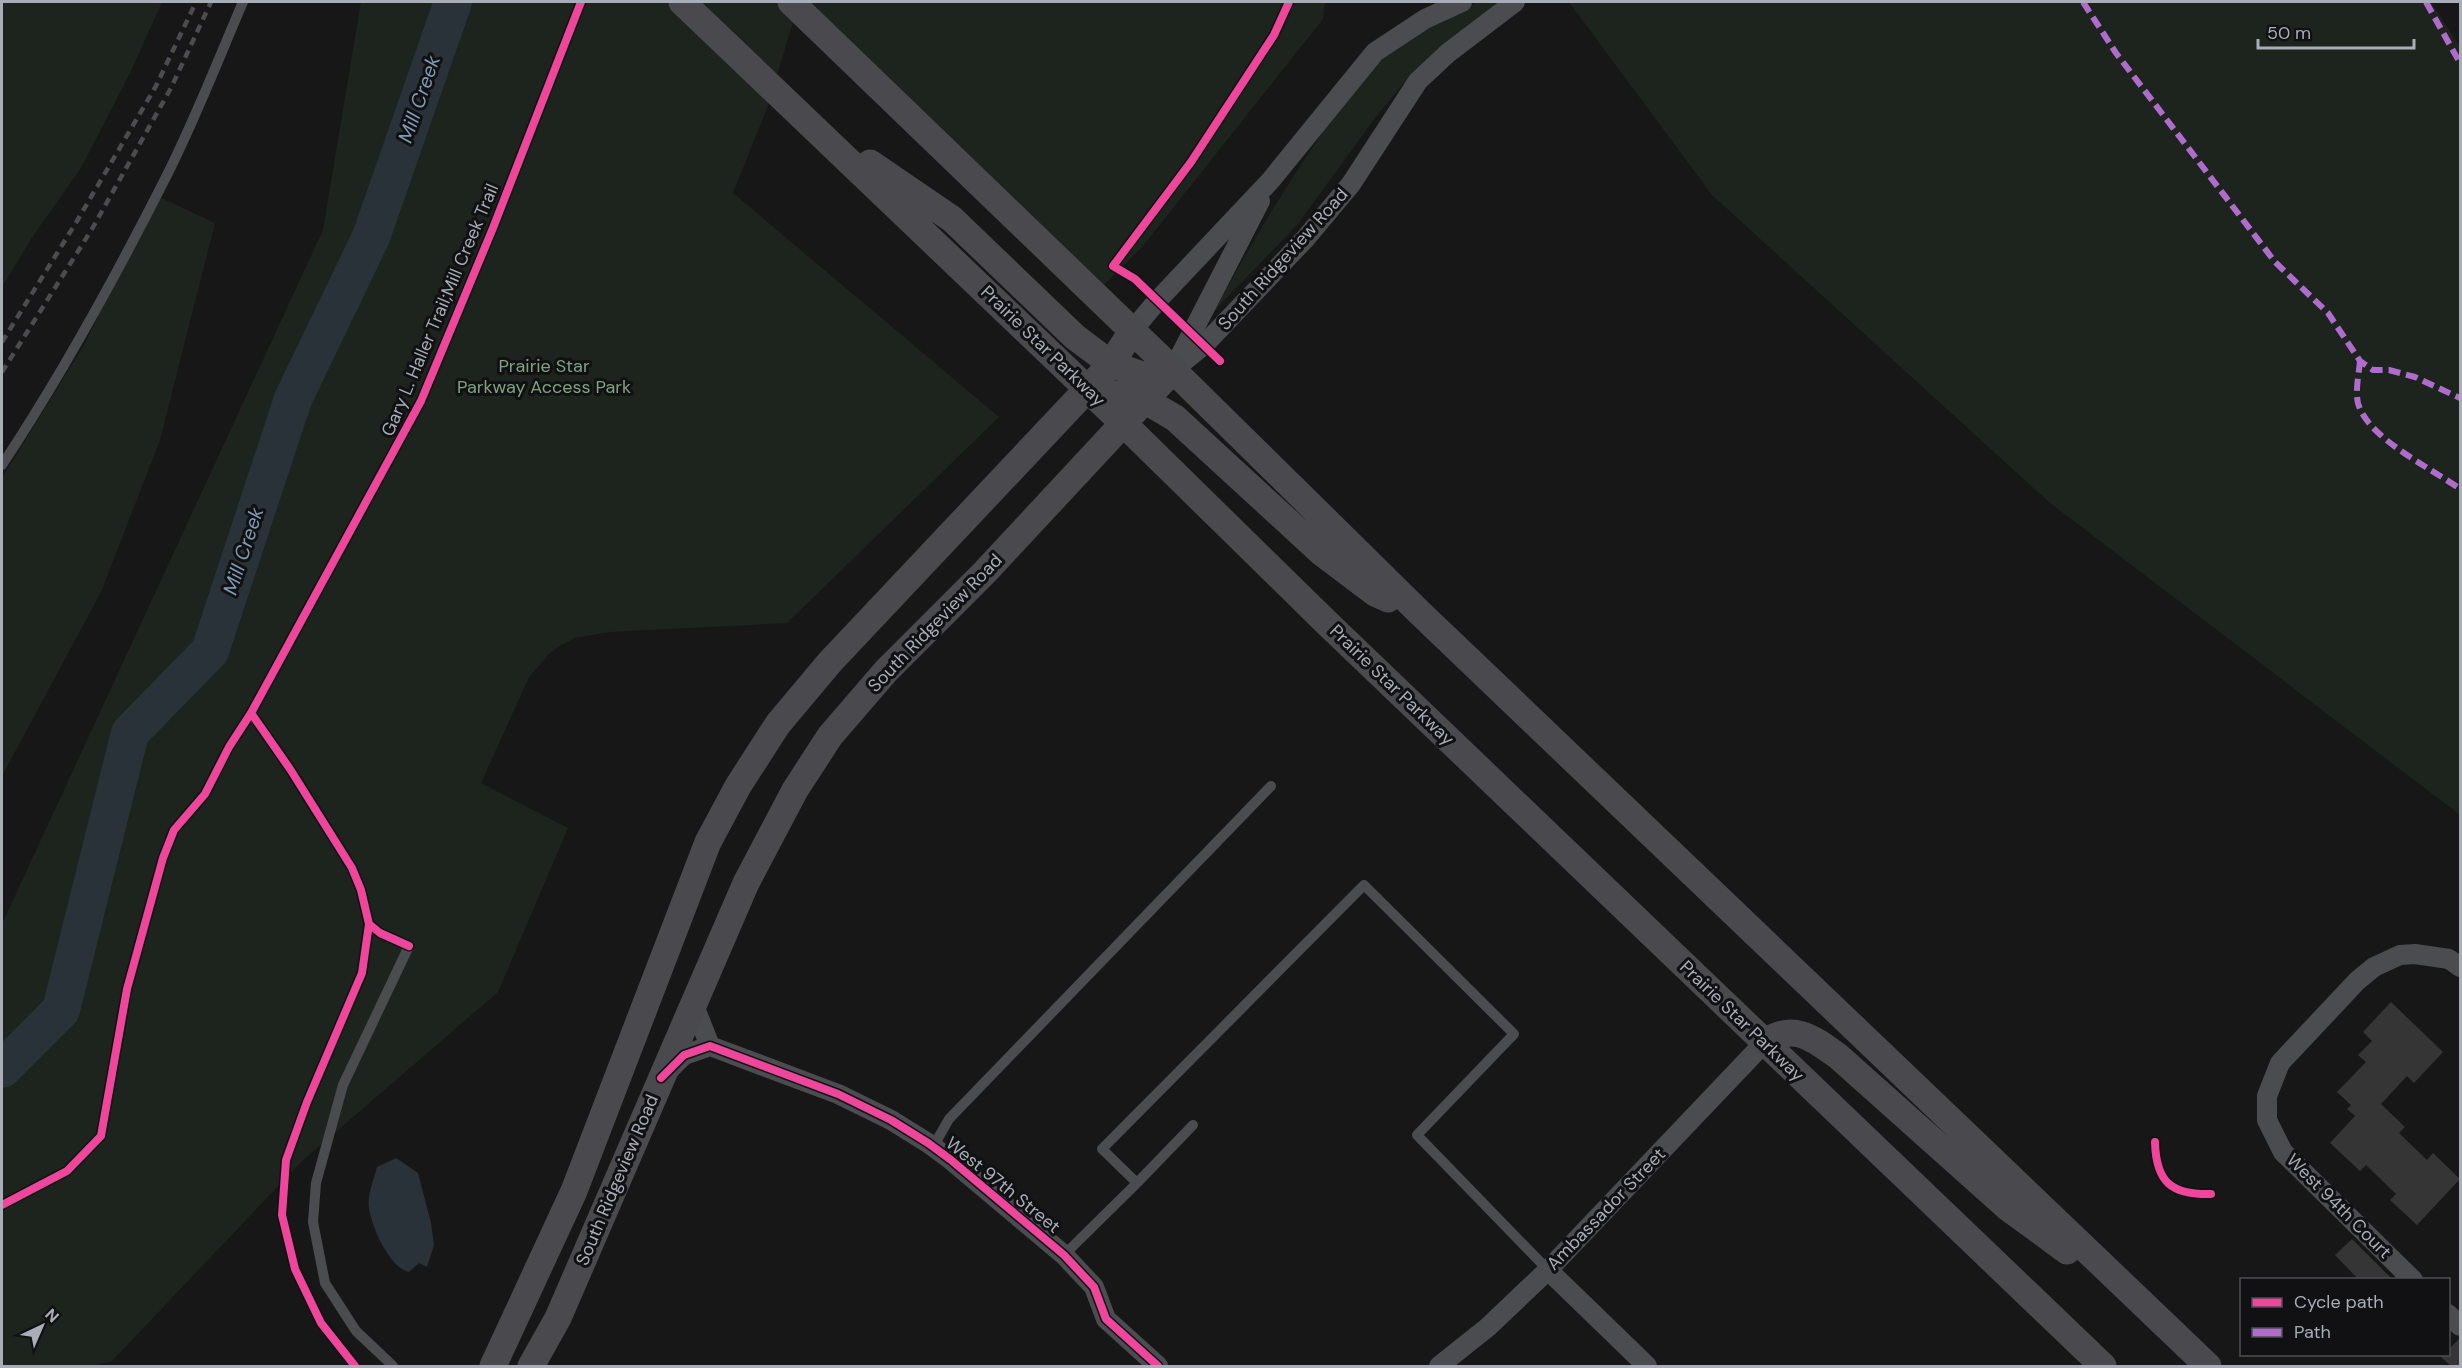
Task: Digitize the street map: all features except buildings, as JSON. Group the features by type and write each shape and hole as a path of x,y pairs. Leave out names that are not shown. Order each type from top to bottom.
{"main road":[{"name":"Prairie Star Parkway","path":"682,2 1087,388 1328,624 2103,1366"},
{"path":"795,5 1173,370 1420,613 2208,1366"},
{"path":"829,141 871,163 952,219 1075,337 1111,364 1142,375 1173,370"},
{"name":"South Ridgeview Road","path":"493,1366 573,1191 708,842 738,786 778,724 830,662 1111,364 1132,331"},
{"name":"South Ridgeview Road","path":"531,1366 558,1318 746,883 795,790 830,736 886,670 985,572 1124,424 1155,407 1173,370"},
{"path":"1087,388 1155,407 1175,418 1203,441 1322,553 1375,593 1420,613"},
{"path":"1155,407 1173,471"},
{"path":"1765,1042 1776,1034 1792,1032 1813,1039 1839,1057 2007,1208 2068,1252 2097,1260"}],"street":[{"name":"South Ridgeview Road","path":"1132,331 1157,301 1271,180 1375,52 1425,19 1462,2"},
{"name":"South Ridgeview Road","path":"1173,370 1204,345 1305,239 1351,184 1418,81 1448,53 1515,2"},
{"path":"1173,370 1271,180"},
{"name":"West 94th Court","path":"2411,1278 2283,1152 2267,1120 2267,1096 2280,1063 2357,981 2374,967 2400,955 2432,955 2449,959 2460,967"},
{"path":"661,1078 684,1055 710,1046 693,1003"},
{"name":"Ambassador Street","path":"1439,1366 1488,1327 1548,1270 1765,1042"},
{"name":"West 97th Street","path":"710,1046 838,1094 891,1120 933,1147 1064,1255 1094,1287 1106,1319 1158,1366"},
{"path":"1548,1270 1647,1366"}],"lane":[{"path":"2,465 91,320 167,175 243,2"},
{"path":"933,1147 949,1119 1271,786"},
{"path":"1137,1183 1102,1149 1364,885 1514,1034 1417,1134 1548,1270"},
{"path":"393,1366 356,1331 325,1283 313,1222 316,1183 343,1085 410,946"},
{"path":"1064,1255 1192,1125"}],"green space":[{"path":"2,2 162,2 131,71 81,168 33,236 2,287"},
{"name":"Prairie Star Parkway Access Park","path":"361,2 1325,2 1323,19 1143,246 1094,295 793,22 767,108 733,193 999,417 787,623 610,632 575,638 549,654 529,677 481,783 568,828 498,992 302,1161 112,1361 91,1366 2,1366 2,924 323,230"},
{"path":"1478,2 1502,2 1403,84 1375,118 1297,225 1214,311 1287,187 1357,84 1373,67 1397,48 1423,31"},
{"path":"1569,2 2431,2 2460,47 2460,815 2050,503 1712,195"},
{"path":"157,196 215,223 160,440 101,592 2,776 2,478 84,345"}],"shaded area":[{"path":"396,1158 418,1173 431,1223 434,1245 427,1267 419,1263 409,1272 402,1269 388,1255 378,1236 369,1208 370,1192 377,1167"}],"waterway":[{"name":"Mill Creek","path":"2,1069 61,1010 130,733 210,651 293,399 371,237 453,2"}],"railway":[{"path":"2,342 77,221 156,86 196,2"},
{"path":"2,372 92,229 171,88 211,2"}],"marked path":[{"path":"2083,2 2116,53 2275,262 2328,313 2360,361 2373,370 2389,370 2415,377 2460,398"},
{"path":"2426,2 2460,63"},
{"path":"2360,361 2357,398 2364,416 2387,440 2460,489"}],"cycle path":[{"name":"Gary L. Haller Trail;Mill Creek Trail","path":"2,1205 67,1171 101,1136 127,989 163,858 174,830 205,794 421,401 493,228 581,2"},
{"path":"1220,361 1135,279 1113,266 1191,162 1274,35 1289,2"},
{"path":"251,713 290,769 352,868 361,890 369,924 380,933 409,946"},
{"path":"355,1366 321,1323 295,1269 282,1215 286,1160 307,1102 362,973 369,924"},
{"path":"661,1078 684,1055 710,1046 838,1094 891,1120 951,1160 1064,1255 1094,1287 1106,1319 1158,1366"},
{"path":"2155,1142 2159,1168 2169,1184 2186,1192 2211,1194"}]}
